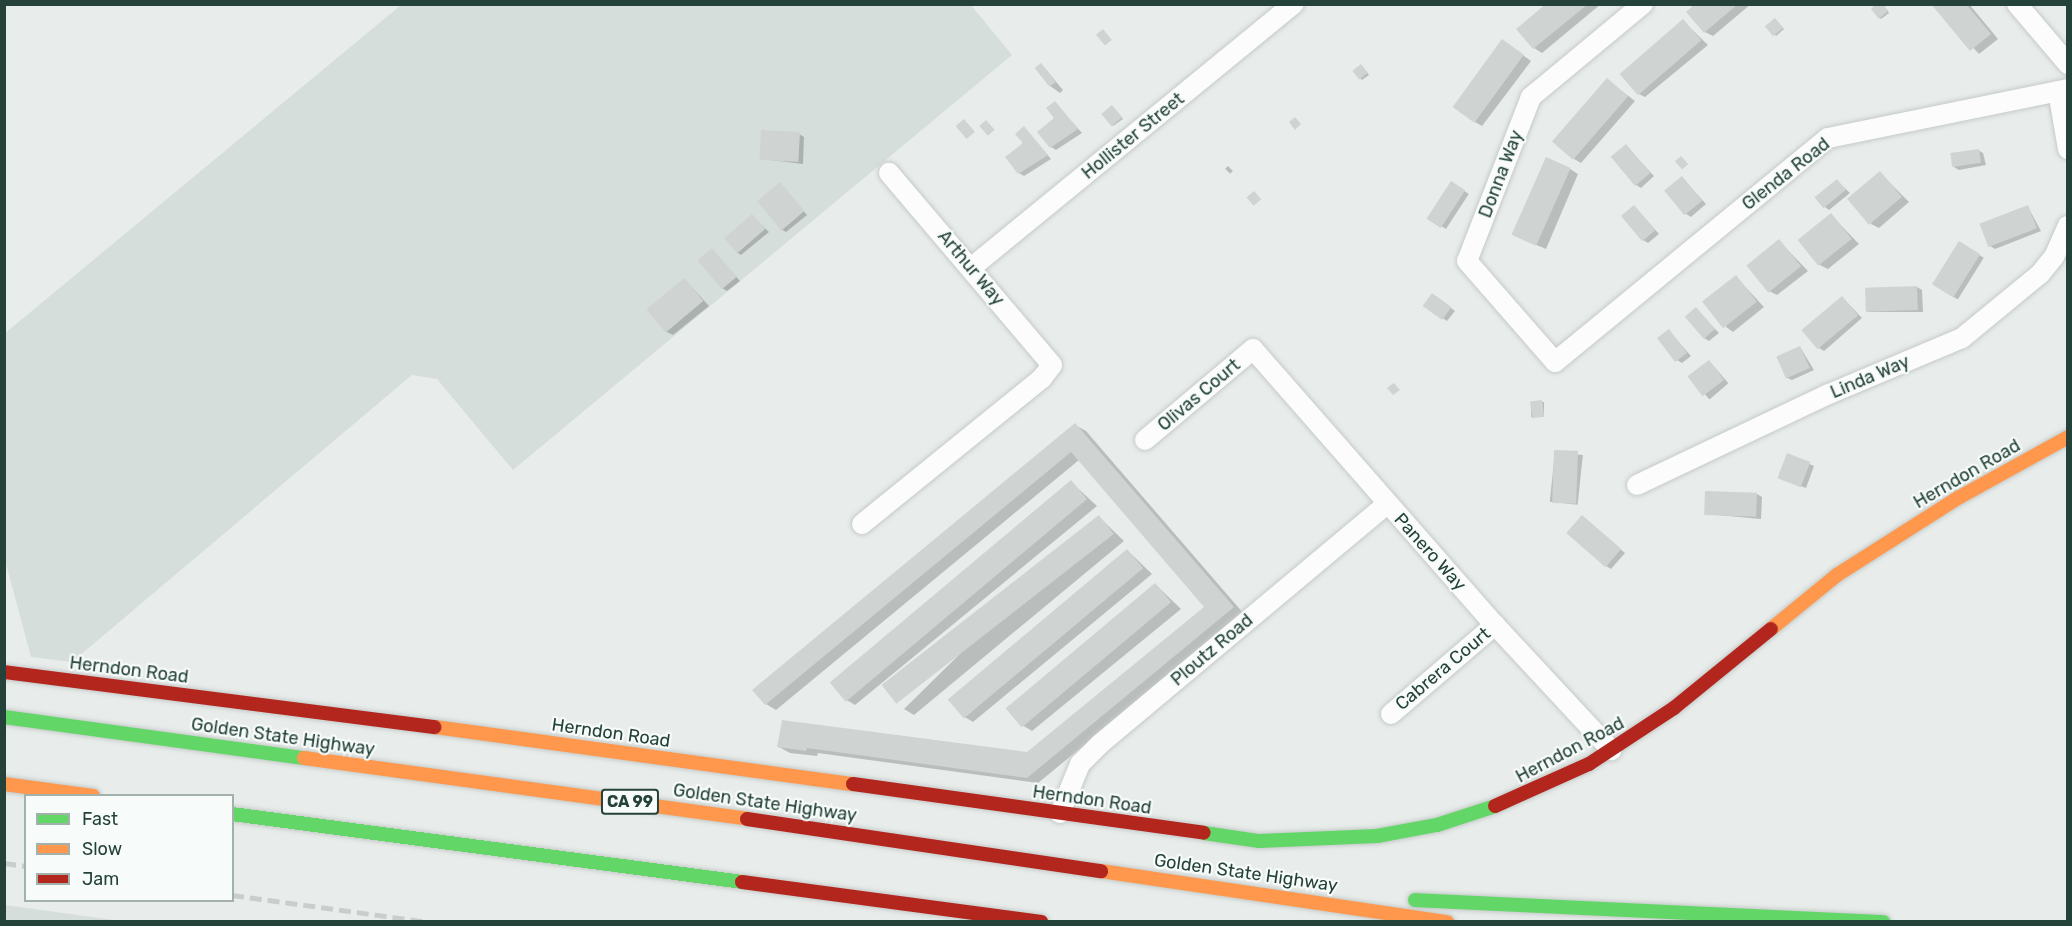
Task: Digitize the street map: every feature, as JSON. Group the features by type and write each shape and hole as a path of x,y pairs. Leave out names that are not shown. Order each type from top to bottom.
{"main road":[{"name":"Herndon Road","path":"4,672 1259,841 1377,836 1437,825 1508,802 1611,750 1674,708 1837,575 1959,498 2067,437"},
{"name":"Golden State Highway","path":"4,717 1447,921"},
{"path":"4,784 85,794"},
{"path":"234,814 1041,921"},
{"path":"1254,893 1883,921"}],"street":[{"name":"Hollister Street","path":"971,268 1294,4"},
{"name":"Donna Way","path":"1555,362 1467,261 1531,97 1643,4"},
{"path":"2017,4 2067,64"},
{"name":"Glenda Road","path":"1555,362 1828,138 2063,90"},
{"path":"2063,90 2067,149"},
{"name":"Arthur Way","path":"862,524 1042,378 1052,365 889,173"},
{"name":"Linda Way","path":"1637,485 1829,394 1962,338 2040,274 2054,257 2067,226"},
{"name":"Olivas Court","path":"1145,440 1253,349"},
{"name":"Panero Way","path":"1253,349 1495,625 1611,750"},
{"name":"Ploutz Road","path":"1060,813 1080,764 1100,744 1387,504"},
{"name":"Cabrera Court","path":"1391,714 1495,625"}],"shaded area":[{"path":"401,5 971,5 1012,55 513,470 437,379 412,375 72,662 31,657 5,560 4,334"},
{"path":"5,905 121,921 5,921"}],"building":[{"path":"1546,4 1588,4 1533,49 1516,29"},
{"path":"1695,4 1738,4 1704,33 1686,12"},
{"path":"1876,4 1883,4 1888,11 1879,19 1871,9"},
{"path":"1931,4 1966,4 1991,34 1970,51"},
{"path":"1775,18 1783,28 1773,36 1765,26"},
{"path":"1683,19 1701,40 1638,95 1620,74"},
{"path":"1103,29 1112,40 1105,46 1096,35"},
{"path":"1502,39 1524,55 1474,123 1453,107"},
{"path":"1041,63 1056,82 1049,87 1035,68"},
{"path":"1361,64 1368,73 1359,79 1352,71"},
{"path":"1607,78 1628,96 1573,160 1552,141"},
{"path":"1055,101 1078,129 1050,148 1037,132 1054,118 1046,108"},
{"path":"1112,105 1122,117 1112,126 1101,114"},
{"path":"1295,117 1301,124 1295,130 1289,122"},
{"path":"964,119 975,132 967,139 956,126"},
{"path":"986,120 995,130 988,136 979,126"},
{"path":"1024,126 1048,155 1018,174 1005,157 1023,143 1015,134"},
{"path":"761,130 800,132 798,162 759,160"},
{"path":"1626,144 1650,173 1635,186 1611,157"},
{"path":"1979,149 1981,163 1952,167 1950,153"},
{"path":"1681,156 1688,164 1682,170 1675,161"},
{"path":"1546,157 1571,168 1536,246 1511,235"},
{"path":"1880,171 1902,197 1869,225 1847,199"},
{"path":"1682,176 1702,201 1684,215 1664,190"},
{"path":"1837,179 1846,190 1823,208 1814,197"},
{"path":"1451,181 1465,190 1441,228 1426,219"},
{"path":"780,182 804,211 781,230 757,201"},
{"path":"1254,191 1261,199 1254,206 1246,198"},
{"path":"1634,205 1655,230 1642,241 1621,216"},
{"path":"2028,205 2037,228 1988,247 1979,224"},
{"path":"1831,213 1852,239 1818,266 1798,240"},
{"path":"752,214 765,229 737,253 724,238"},
{"path":"1779,239 1801,266 1768,293 1746,265"},
{"path":"1959,241 1980,254 1953,297 1932,284"},
{"path":"712,248 736,277 722,289 697,260"},
{"path":"1736,275 1757,302 1723,328 1702,301"},
{"path":"684,278 703,301 666,332 646,309"},
{"path":"1917,286 1918,310 1866,312 1865,288"},
{"path":"1432,293 1451,307 1442,320 1423,306"},
{"path":"1842,296 1858,315 1817,349 1801,330"},
{"path":"1696,307 1715,329 1704,339 1685,317"},
{"path":"1669,329 1687,353 1675,362 1657,338"},
{"path":"1800,346 1810,368 1786,379 1776,357"},
{"path":"1709,360 1724,380 1702,396 1687,376"},
{"path":"1394,383 1400,390 1393,395 1387,388"},
{"path":"1542,400 1544,417 1532,418 1530,401"},
{"path":"1075,423 1234,607 1027,778 807,748 806,751 777,747 782,720 1027,752 1204,607 1071,452 765,705 752,690"},
{"path":"1554,450 1578,451 1576,504 1552,503"},
{"path":"1787,453 1810,462 1801,487 1777,478"},
{"path":"1071,480 1087,499 846,702 830,682"},
{"path":"1705,491 1757,493 1756,517 1704,515"},
{"path":"1099,515 1114,534 896,704 882,685"},
{"path":"1582,515 1621,549 1605,567 1566,533"},
{"path":"1127,549 1143,568 964,719 948,699"},
{"path":"1155,583 1171,602 1022,727 1006,708"}],"railway":[{"path":"4,863 24,866"},
{"path":"234,895 430,922"}],"traffic: fast":[{"path":"4,717 304,758"},
{"path":"1204,833 1259,841 1377,836 1437,825 1495,806"},
{"path":"234,814 742,882"},
{"path":"1415,900 1883,922"}],"traffic: slow":[{"path":"1771,629 1837,575 1958,498 2068,437"},
{"path":"435,727 853,784"},
{"path":"304,758 747,819"},
{"path":"4,784 78,794"},
{"path":"1101,871 1447,922"}],"traffic: jam":[{"path":"1495,806 1589,764 1674,708 1771,629"},
{"path":"4,672 435,727"},
{"path":"853,784 1204,833"},
{"path":"747,819 1101,871"},
{"path":"742,882 1041,922"}]}
